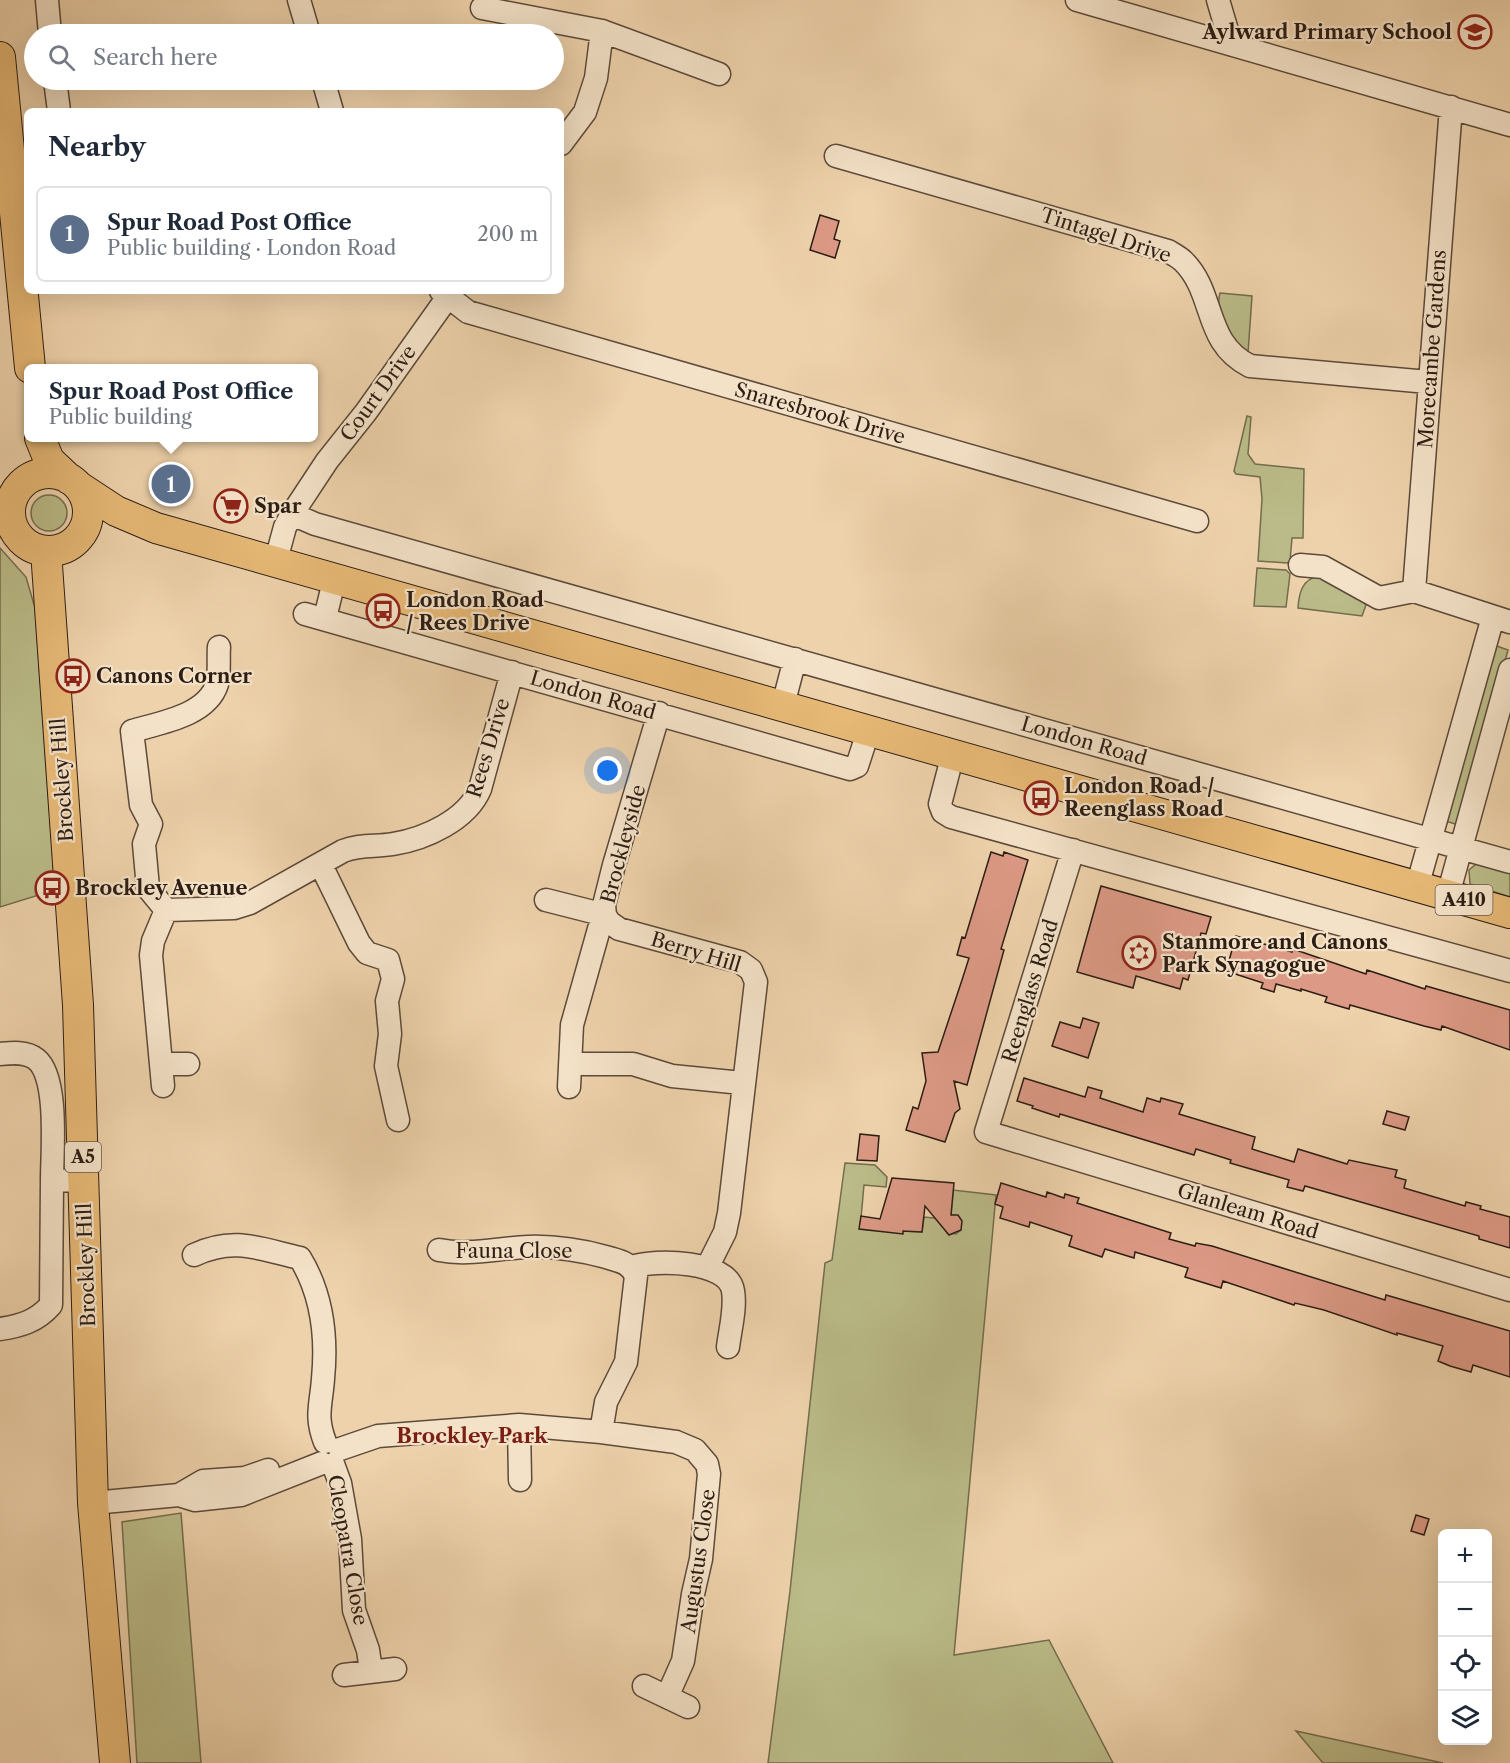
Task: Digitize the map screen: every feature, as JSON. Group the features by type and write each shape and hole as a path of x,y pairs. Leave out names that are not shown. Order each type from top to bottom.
{"main road":[{"path":"0,57 24,284"},
{"path":"25,294 30,364"},
{"path":"33,442 28,466 12,494 7,528 26,543 46,551 67,547 78,539 88,516 87,502 74,483 49,460 42,442"},
{"path":"12,494 34,476 47,474 74,483"},
{"name":"A410","path":"74,483 116,511 156,528 276,560 1510,913"},
{"name":"A410","path":"78,539 113,527 156,528"},
{"name":"Brockley Hill","path":"46,551 78,1005 93,1503 115,1763"}],"street":[{"path":"46,0 49,24"},
{"path":"298,0 306,24"},
{"path":"1077,0 1510,125"},
{"path":"1218,0 1231,44"},
{"path":"482,8 602,31 719,74"},
{"path":"564,140 585,112 596,78 602,31"},
{"path":"56,90 59,108"},
{"path":"326,90 331,108"},
{"name":"Morecambe Gardens","path":"1414,591 1428,382 1451,107"},
{"name":"Tintagel Drive","path":"836,156 1168,251 1184,262 1200,288 1220,341 1234,356 1250,366 1428,382"},
{"name":"Court Drive","path":"276,560 285,527 292,514 327,461 366,412 446,294"},
{"name":"Snaresbrook Drive","path":"448,294 468,312 1197,521"},
{"name":"London Road","path":"292,514 315,524 1510,862"},
{"path":"1300,565 1323,567 1379,598 1414,591 1502,619 1417,887"},
{"name":"London Road","path":"335,578 315,616 850,769 859,762 869,729"},
{"path":"188,1064 162,1075 151,955 153,941 166,910 148,888 144,844 152,824 141,805 132,731 177,718 208,699 217,684 219,647"},
{"path":"783,705 795,659"},
{"path":"1449,895 1510,670"},
{"name":"Rees Drive","path":"166,910 234,908 250,903 354,846 390,845 431,832 469,807 480,789 512,672"},
{"name":"Brockleyside","path":"546,900 606,917 604,905 614,865 659,713"},
{"path":"953,754 940,804 943,812 951,817 1510,971"},
{"name":"Reenglass Road","path":"987,1132 1073,850"},
{"path":"321,865 359,943 367,953 388,960 391,966 393,979 387,1001 390,1034 386,1066 398,1120"},
{"path":"569,1087 572,1025 599,929 606,917"},
{"name":"Berry Hill","path":"606,917 620,929 740,962 751,970 756,982 725,1232 707,1268"},
{"path":"0,1054 18,1053 35,1058 46,1071 51,1100 52,1180 51,1305 40,1318 17,1327 0,1329"},
{"path":"572,1053 633,1064 672,1076 742,1083"},
{"name":"Glanleam Road","path":"987,1132 1510,1290"},
{"path":"52,1180 83,1181"},
{"name":"Cleopatra Close","path":"194,1255 206,1249 244,1244 300,1258 308,1271 322,1321 325,1350 318,1410 319,1424 327,1454 340,1483 350,1539 354,1610 368,1650 371,1671"},
{"name":"Fauna Close","path":"439,1250 455,1253 528,1247 577,1249 622,1261 632,1267"},
{"path":"93,1503 179,1495 195,1500 241,1495 327,1454 378,1436 519,1425 601,1432 606,1402 626,1362 636,1276 632,1267 653,1262 707,1268 726,1277 734,1291 728,1347"},
{"path":"519,1425 520,1480"},
{"name":"Augustus Close","path":"601,1432 687,1445 695,1450 707,1464 709,1474 701,1559 688,1620 683,1661 667,1697"},
{"path":"344,1675 395,1669"},
{"path":"644,1686 688,1707"}],"green space":[{"path":"1220,293 1252,296 1248,353 1236,341 1222,318"},
{"path":"1247,416 1251,417 1248,454 1255,464 1304,469 1303,538 1292,538 1290,561 1287,563 1258,561 1262,499 1260,477 1236,474 1234,471"},
{"path":"49,495 62,500 67,513 62,526 49,531 36,526 31,513 36,500"},
{"path":"0,548 26,577 35,608 55,890 0,907"},
{"path":"1257,568 1286,570 1290,574 1286,607 1254,606"},
{"path":"1319,576 1363,601 1366,605 1362,616 1298,608 1299,597 1305,583"},
{"path":"1494,645 1508,650 1459,825 1445,821"},
{"path":"1476,864 1510,868 1510,897 1470,884 1469,870"},
{"path":"845,1163 875,1165 887,1177 886,1187 864,1185 860,1229 922,1232 924,1217 944,1219 947,1233 956,1234 961,1230 958,1216 951,1215 953,1190 996,1195 954,1655 1049,1640 1113,1763 768,1763 790,1591 825,1263 832,1260"},
{"path":"181,1513 201,1763 137,1763 122,1522"},
{"path":"1296,1731 1443,1763 1323,1763"}],"building":[{"path":"820,215 839,221 834,239 840,241 835,258 810,250"},
{"path":"991,852 1003,856 1004,852 1028,860 1001,949 1004,950 967,1085 954,1081 960,1109 955,1113 945,1142 906,1130 913,1107 918,1109 926,1081 922,1053 938,1052 969,958 957,955 962,937 965,938"},
{"name":"Stanmore and Canons Park Synagogue","path":"1101,886 1211,917 1206,934 1201,933 1188,980 1183,978 1180,989 1136,976 1133,988 1077,972"},
{"path":"1236,936 1292,952 1293,949 1366,974 1367,970 1425,989 1426,986 1510,1010 1510,1050 1442,1026 1441,1030 1350,1005 1349,1009 1325,1002 1327,997 1301,989 1301,991 1276,984 1274,992 1261,988 1263,983 1226,971"},
{"path":"1083,1018 1099,1023 1088,1058 1052,1046 1060,1022 1080,1028"},
{"path":"1024,1078 1085,1097 1088,1087 1102,1091 1100,1098 1143,1112 1147,1098 1160,1102 1161,1098 1183,1104 1179,1114 1255,1137 1252,1149 1294,1162 1298,1149 1347,1164 1349,1160 1397,1170 1395,1177 1406,1180 1404,1188 1465,1206 1466,1202 1481,1206 1480,1209 1510,1217 1510,1248 1479,1239 1479,1236 1305,1186 1303,1191 1287,1187 1289,1180 1230,1163 1231,1160 1196,1149 1194,1155 1060,1114 1059,1117 1032,1108 1033,1106 1017,1101"},
{"path":"1387,1111 1409,1117 1405,1130 1383,1124"},
{"path":"860,1134 879,1136 877,1161 857,1160"},
{"path":"892,1178 954,1183 951,1215 958,1215 962,1221 961,1230 949,1235 925,1206 922,1232 903,1231 903,1234 859,1229 861,1216 880,1219"},
{"path":"1001,1183 1046,1197 1047,1192 1064,1198 1065,1194 1079,1198 1077,1203 1171,1233 1169,1239 1195,1246 1196,1243 1212,1246 1385,1300 1386,1295 1510,1331 1510,1377 1473,1365 1471,1372 1450,1366 1438,1361 1443,1346 1397,1333 1397,1335 1324,1310 1295,1303 1294,1305 1223,1281 1221,1288 1185,1277 1188,1268 1135,1252 1134,1258 1105,1249 1102,1257 1069,1246 1072,1236 1030,1222 1029,1227 1000,1218 1003,1207 995,1204"},
{"path":"1416,1515 1429,1519 1424,1535 1411,1531"}],"place":[{"name":"Aylward Primary School","path":"1475,32"},
{"name":"Spur Road Post Office","path":"171,484"},
{"name":"Spar","path":"231,506"},
{"name":"London Road / Rees Drive","path":"383,611"},
{"name":"Canons Corner","path":"73,676"},
{"name":"London Road / Reenglass Road","path":"1041,798"},
{"name":"Brockley Avenue","path":"52,888"},
{"name":"Stanmore and Canons Park Synagogue","path":"1139,953"}],"district":[{"name":"Brockley Park","path":"472,1436"}]}
